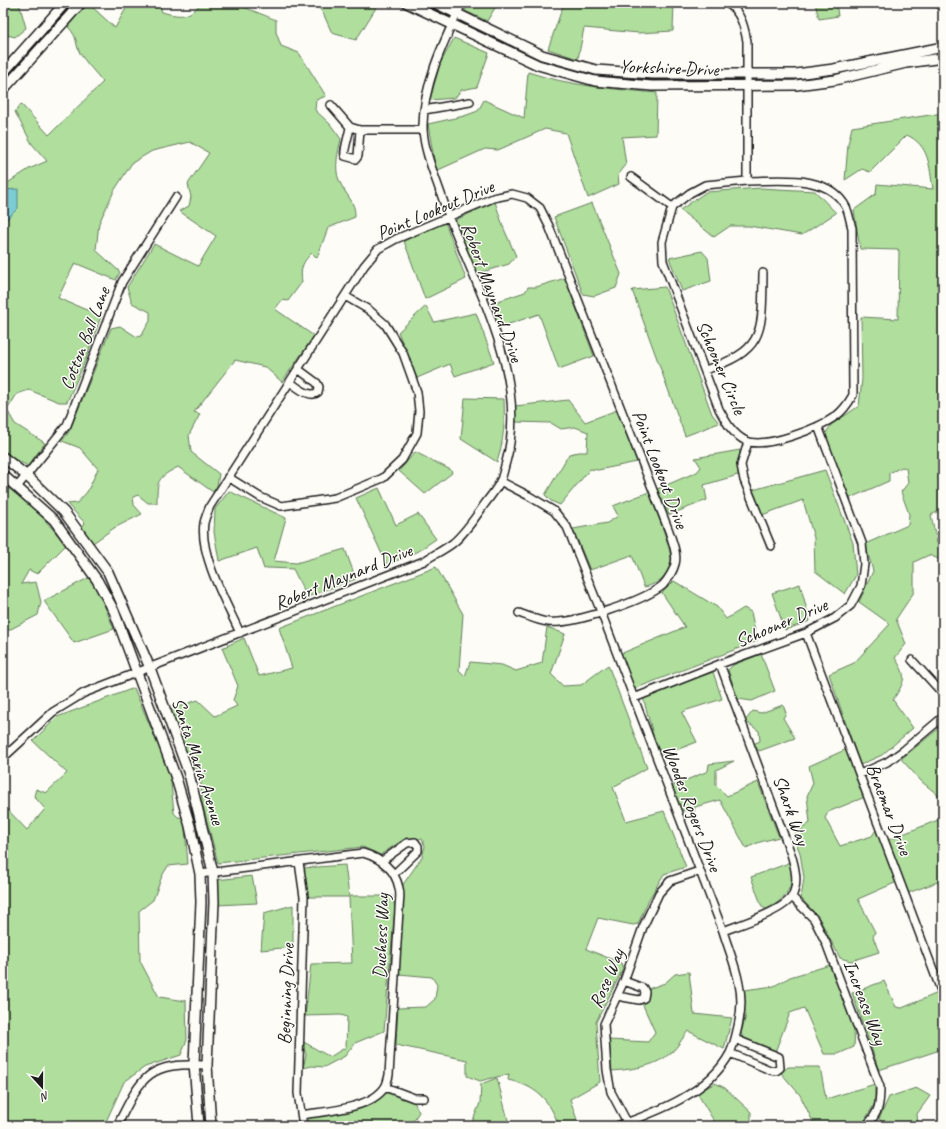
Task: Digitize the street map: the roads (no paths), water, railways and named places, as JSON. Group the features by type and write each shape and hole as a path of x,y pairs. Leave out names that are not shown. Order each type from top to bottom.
{"street":[{"path":"3,73 65,3"},
{"path":"3,90 81,3"},
{"name":"Yorkshire Drive","path":"407,3 538,65 595,81 652,86 796,85 836,80 906,63 943,58"},
{"name":"Yorkshire Drive","path":"435,3 542,55 596,70 653,74 796,74 834,69 943,47"},
{"name":"Robert Maynard Drive","path":"3,758 54,712 84,693 240,634 424,561 453,543 474,519 500,481 510,444 512,393 498,340 448,216 430,163 423,130 424,110 430,81 452,24 462,3"},
{"path":"727,3 736,5 743,23 747,41 747,181"},
{"path":"424,110 470,102"},
{"path":"331,105 350,127 360,130 423,130"},
{"path":"350,127 348,142 344,153 345,156 351,159 358,156 360,130"},
{"path":"631,177 672,207 690,193 705,185 747,181 809,182 824,186 846,207 852,228 853,395 846,407 835,416 818,426 772,442 748,442 741,465 744,480 771,546"},
{"name":"Point Lookout Drive","path":"240,634 209,562 204,540 204,523 210,506 364,266 378,249 396,239 448,216 493,198 512,194 527,198 540,208 550,226 669,531 676,563 671,575 662,585 650,594 601,612 565,622 547,622 519,613"},
{"name":"Cotton Ball Lane","path":"17,487 67,425 122,282 176,197"},
{"name":"Schooner Circle","path":"672,207 662,242 663,261 719,409 727,423 738,436 748,442"},
{"path":"705,370 728,362 745,352 757,337 762,318 763,273"},
{"path":"228,477 260,497 281,506 335,498 383,478 402,460 416,433 419,411 417,392 408,366 403,353 385,324 369,310 345,296"},
{"path":"290,382 310,395 314,395 318,392 319,387 317,383 298,369"},
{"name":"Schooner Drive","path":"634,698 720,664 806,633 835,618 851,605 861,586 864,564 862,542 818,426"},
{"name":"Santa Maria Avenue","path":"3,457 27,476 64,512 108,572 150,668 189,774 213,872 214,902 207,1065 211,1126"},
{"name":"Santa Maria Avenue","path":"3,475 54,520 97,580 114,611 176,778 190,826 200,874 201,902 194,1064 198,1126"},
{"name":"Woodes Rogers Drive","path":"500,481 530,496 554,511 567,527 723,931 739,984 741,1010 735,1039 730,1053 708,1080 688,1095 672,1104 617,1126"},
{"path":"54,520 64,512"},
{"name":"Braemar Drive","path":"806,633 943,996"},
{"path":"912,660 943,694"},
{"name":"Shark Way","path":"720,664 796,867 796,882 792,897"},
{"path":"860,774 887,762 904,750 943,717"},
{"path":"382,862 407,843 415,842 418,846 418,851 394,874"},
{"name":"Duchess Way","path":"200,874 363,853 374,856 394,874 399,888 399,910 389,1075 386,1087"},
{"name":"Beginning Drive","path":"299,862 304,897 298,1093 303,1126"},
{"name":"Rose Way","path":"627,1122 611,1092 604,1042 604,1024 624,981 643,927 659,893 670,881 699,870"},
{"path":"723,931 768,914 792,897"},
{"name":"Increase Way","path":"792,897 814,919 826,943 880,1087 880,1104 874,1118 866,1126"},
{"path":"617,996 640,1000 644,998 645,992 643,988 624,981"},
{"path":"730,1053 770,1070 776,1071 780,1068 781,1062 779,1057 735,1039"},
{"path":"118,1126 138,1086 152,1073 163,1067 194,1064 207,1065"},
{"path":"302,1115 352,1107 374,1098 386,1087 414,1098 424,1098"}],"water":[{"path":"18,189 18,208 3,223 3,192 4,190"}]}
